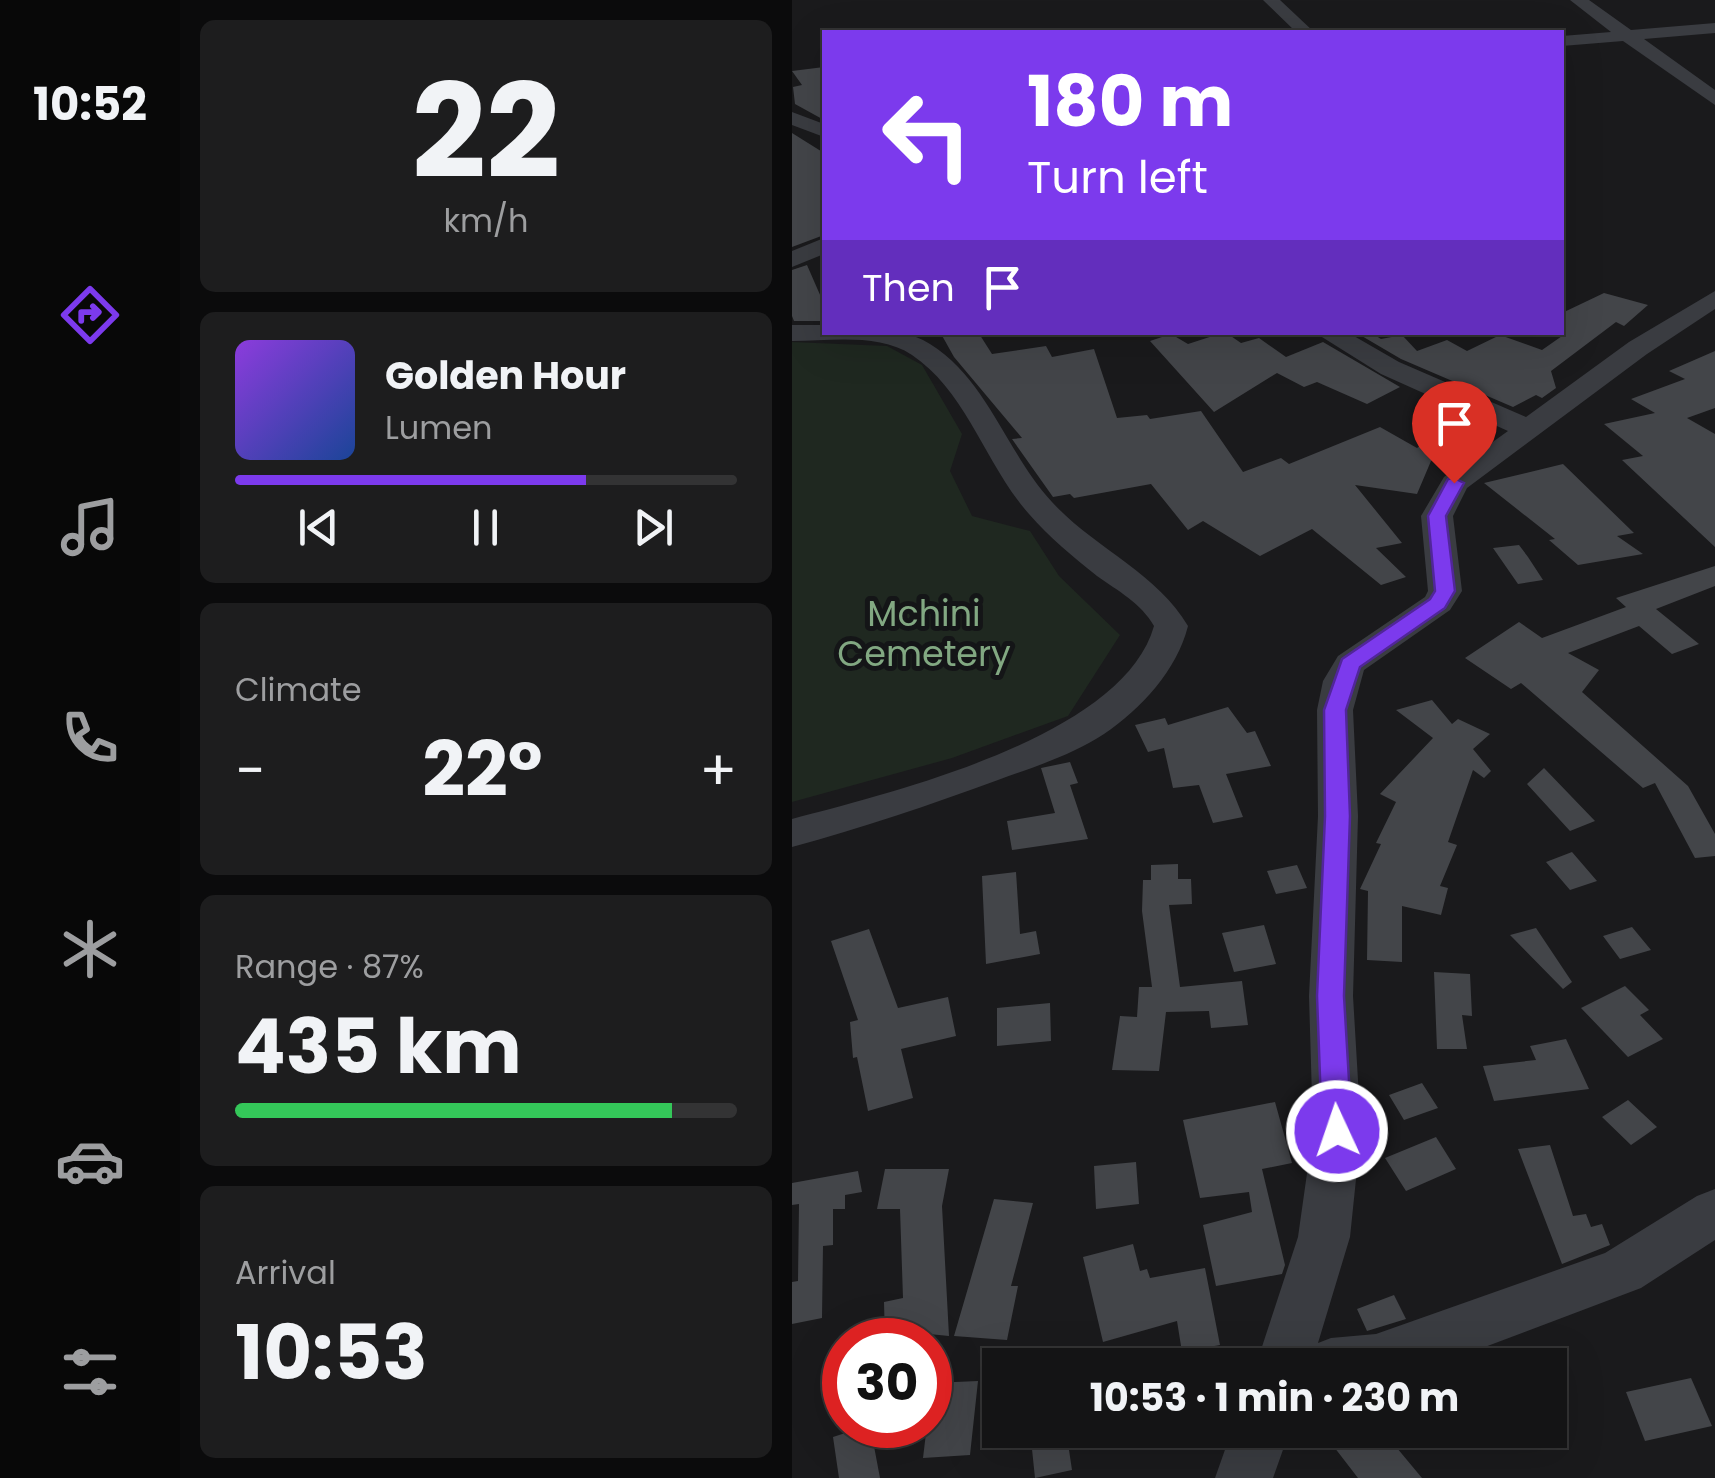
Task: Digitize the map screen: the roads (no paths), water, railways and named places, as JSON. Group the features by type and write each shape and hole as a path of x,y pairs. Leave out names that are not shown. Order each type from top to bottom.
{"street":[{"path":"1271,0 1303,30"},
{"path":"1578,0 1714,99"},
{"path":"1564,41 1714,28"},
{"path":"792,118 822,130"},
{"path":"792,260 822,246"},
{"path":"1289,1348 1324,1237 1337,1131 1331,996 1338,816 1335,710 1341,681 1350,664 1366,650 1438,603 1445,591 1437,516 1447,492 1464,474 1714,298"},
{"path":"792,318 822,309"},
{"path":"792,333 822,334"},
{"path":"792,833 954,783 1076,734 1118,704 1168,644 1171,626 1148,594 1108,568 1040,508 1007,469 958,384 920,348 881,337 836,335"},
{"path":"1332,335 1390,368 1528,429"},
{"path":"1412,1348 1622,1271 1714,1212"},
{"path":"1244,1478 1255,1448"}],"park label":[{"name":"Mchini Cemetery","path":"924,633"}]}
